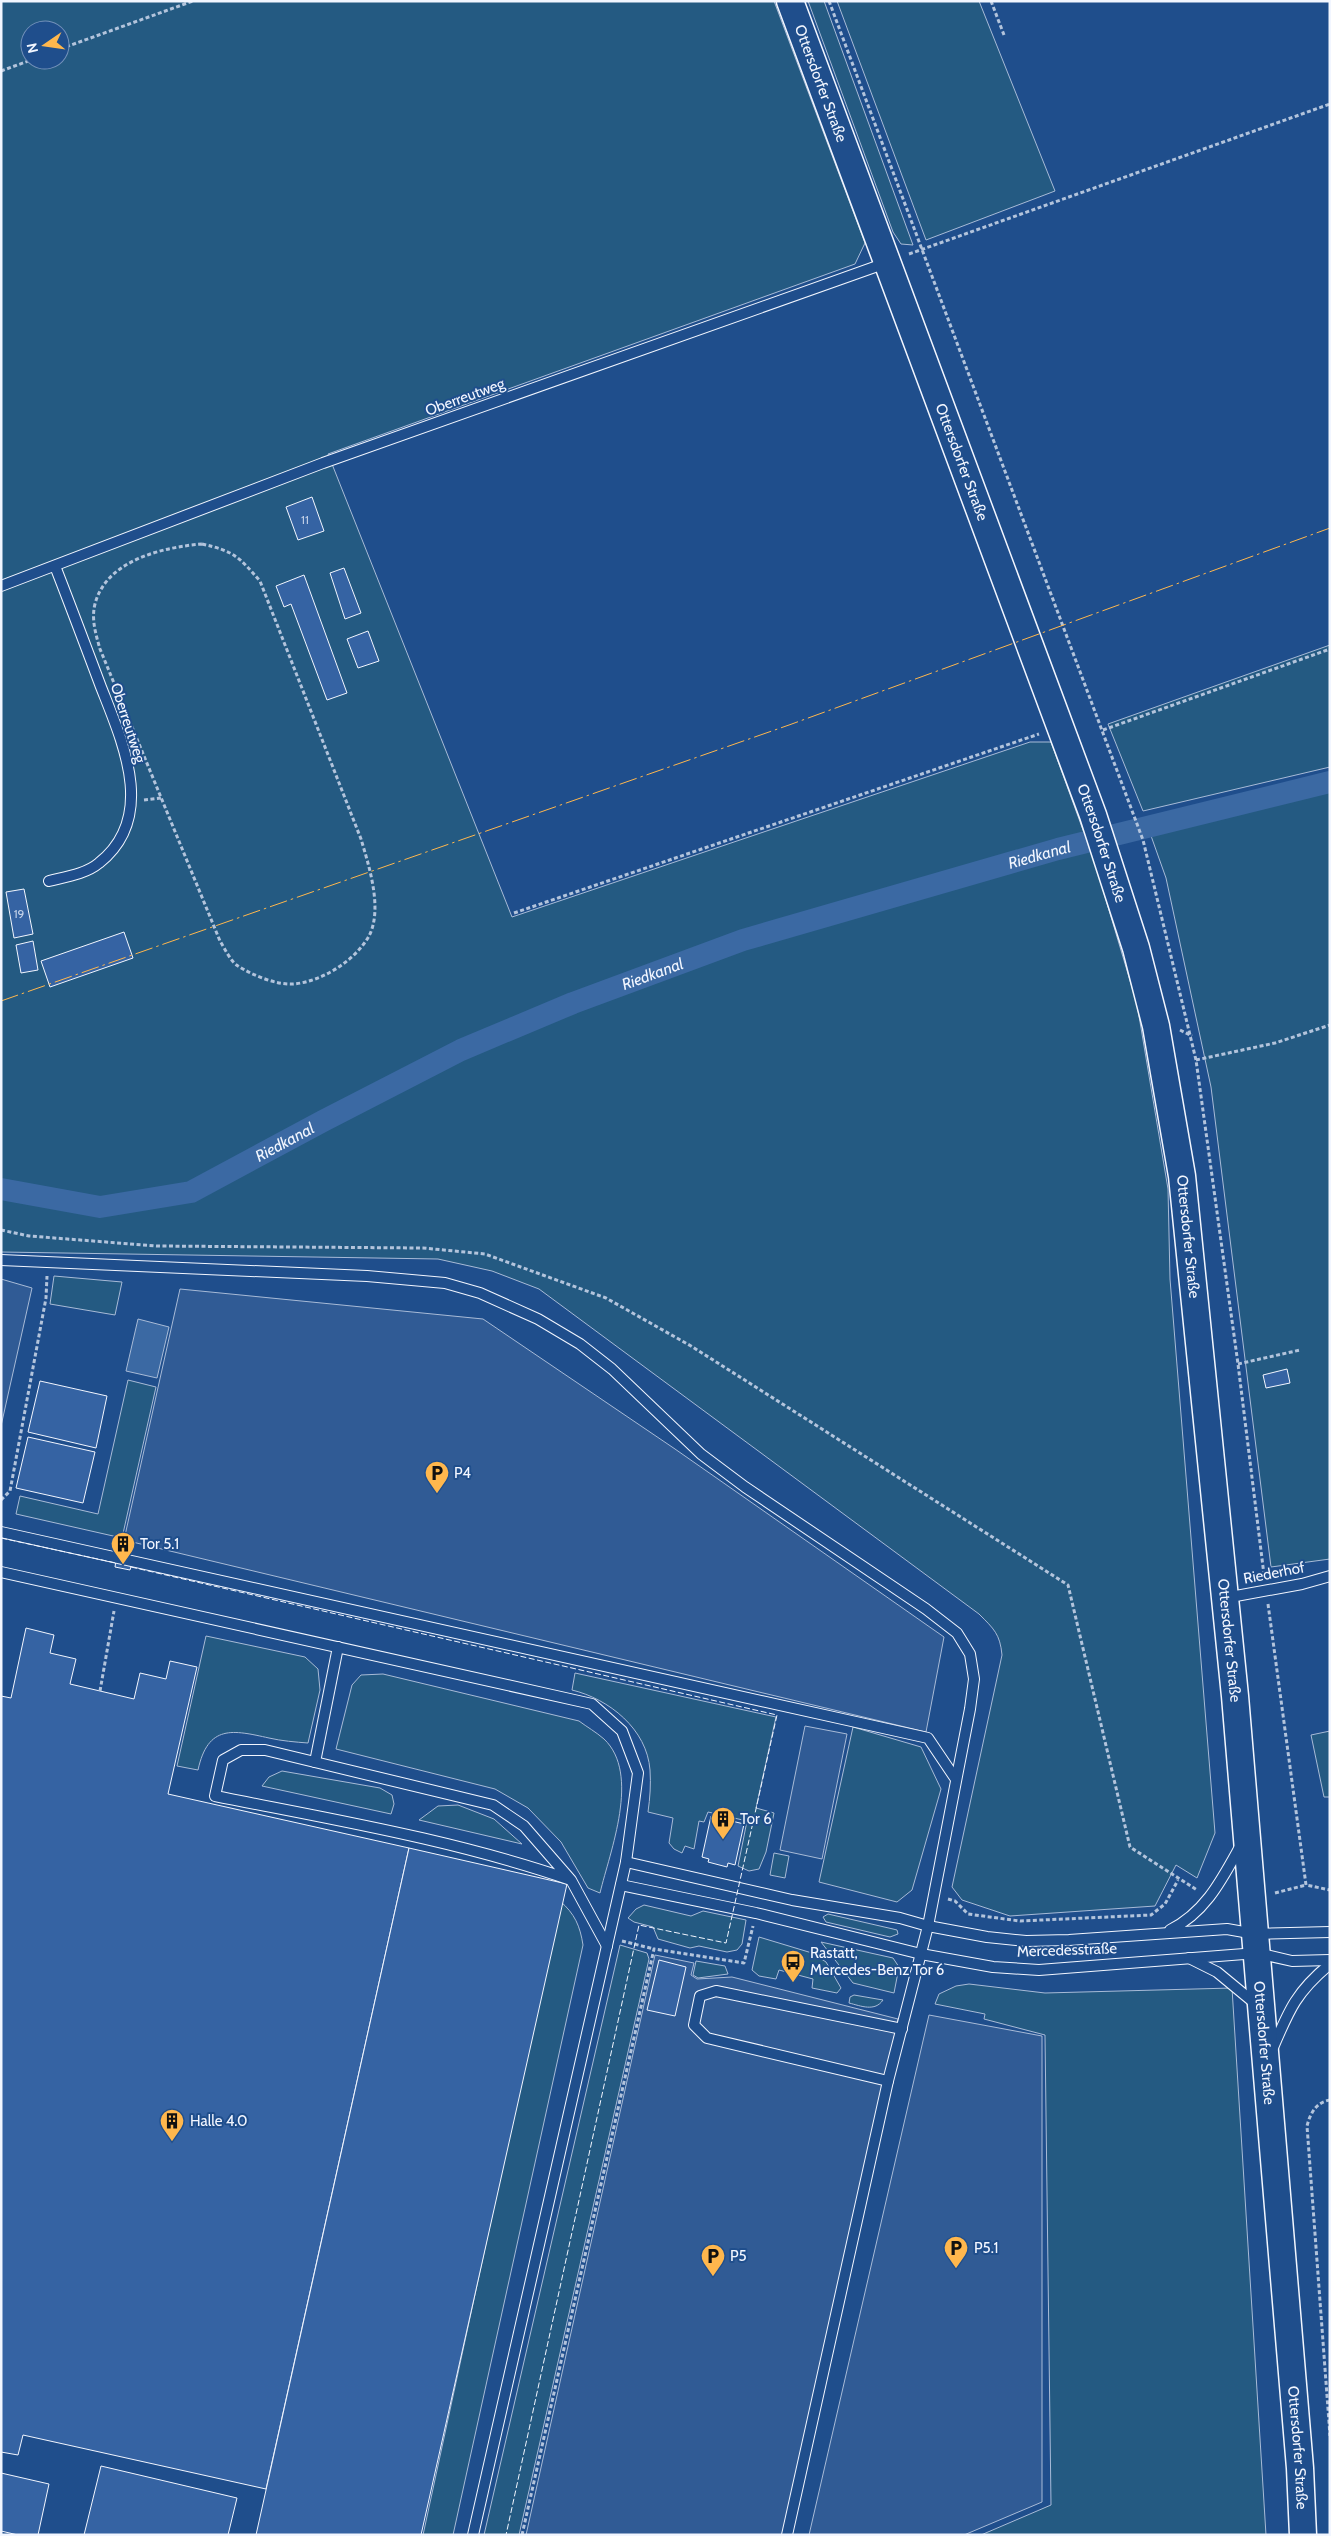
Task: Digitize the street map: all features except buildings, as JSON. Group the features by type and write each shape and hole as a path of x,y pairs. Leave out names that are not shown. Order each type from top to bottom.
{"street":[{"name":"Ottersdorfer Straße","path":"790,1 1093,815 1136,948 1156,1026 1182,1176 1224,1598 1267,2062 1300,2468 1303,2535"}],"lane":[{"name":"Oberreutweg","path":"1,586 323,464 887,262"},
{"name":"Oberreutweg","path":"49,881 73,875 99,864 123,835 130,814 132,785 121,739 55,566"},
{"path":"1,1260 367,1276 445,1283 480,1293 552,1326 612,1369 701,1454 746,1487 926,1609 957,1633 970,1654 974,1679 970,1709 955,1778 935,1894 888,2081 787,2535"},
{"path":"1,1532 928,1738 955,1778"},
{"path":"1,1572 592,1704 622,1732 638,1773 626,1862 473,2535"},
{"name":"Riederhof","path":"1224,1598 1330,1576"},
{"path":"315,1762 338,1647"},
{"path":"571,1880 449,1842 215,1796 223,1760 240,1750 265,1750 493,1805 524,1826 571,1880 607,1946"},
{"path":"1165,1932 1196,1913 1211,1898 1247,1835"},
{"name":"Mercedesstraße","path":"626,1862 792,1900 900,1918 928,1926 988,1937 1026,1941 1227,1929 1256,1943"},
{"name":"Mercedesstraße","path":"621,1885 756,1913 921,1954 993,1967 1039,1970 1188,1958 1256,1943"},
{"path":"1256,1943 1330,1932"},
{"path":"1256,1943 1292,1961 1330,1960"},
{"path":"1188,1958 1217,1972 1239,1988 1262,2010"},
{"path":"1267,2062 1295,1999 1330,1964"},
{"path":"888,2081 707,2038 694,2025 700,1996 716,1991 902,2029"}],"path":[{"path":"70,45 193,1"},
{"path":"829,1 1143,840 1196,1060 1238,1364 1306,1886 1330,1890"},
{"path":"991,1 1004,35"},
{"path":"1,71 20,64"},
{"path":"887,262 1330,104"},
{"path":"202,544 227,550 260,581 357,830 372,874 375,907 369,936 348,960 324,976 292,984 262,978 236,966 220,942 100,650 94,629 95,604 103,585 122,568 149,554 175,546 202,544"},
{"path":"1103,730 1330,649"},
{"path":"514,913 1061,727"},
{"path":"1196,1060 1275,1043 1330,1025"},
{"path":"1,1500 10,1492 46,1298 49,1237"},
{"path":"1238,1364 1300,1350"},
{"path":"100,1691 117,1598"},
{"path":"935,1894 955,1901 968,1914 1020,1922 1151,1915 1165,1904 1178,1880"},
{"path":"635,1945 744,1963 756,1913"},
{"path":"522,2535 654,1949"},
{"path":"1330,2100 1326,2100 1311,2112 1307,2126 1330,2436"}],"shaded area":[{"path":"1,1 774,1 865,243 855,264 328,454 512,917 1030,742 1051,742 1095,863 1137,1004 1168,1189 1170,1279 1215,1833 1197,1878 1176,1865 1155,1906 1010,1916 962,1900 952,1887 1002,1655 1000,1642 989,1624 979,1614 539,1289 492,1271 438,1259 1,1252"},
{"path":"808,1 824,1 913,245 901,244 893,232"},
{"path":"837,1 979,1 1055,191 926,240"},
{"path":"1330,645 1330,767 1143,811 1108,724"},
{"path":"1330,791 1330,1559 1271,1567 1211,1087 1166,878 1150,833"},
{"path":"54,1276 122,1282 115,1315 50,1304"},
{"path":"1,1279 32,1288 1,1426"},
{"name":"P4","path":"180,1289 483,1319 675,1449 944,1637 926,1732 124,1540"},
{"path":"138,1319 169,1327 157,1378 126,1371"},
{"path":"128,1380 156,1387 122,1538 16,1514 20,1496 98,1514"},
{"path":"206,1636 305,1657 318,1669 320,1690 308,1743 233,1732 215,1738 208,1744 202,1755 198,1770 177,1766"},
{"path":"575,1673 776,1717 756,1808 774,1813 766,1852 759,1869 749,1871 738,1866 747,1821 708,1812 704,1822 699,1821 694,1849 685,1846 682,1853 674,1849 669,1843 673,1818 648,1812 650,1770 642,1741 624,1718 612,1708 586,1694 572,1690"},
{"path":"383,1674 579,1721 604,1739 615,1754 620,1772 622,1792 620,1813 600,1893 588,1888 561,1842 528,1808 495,1789 336,1749 352,1685 361,1675"},
{"path":"805,1726 847,1734 822,1859 780,1850"},
{"path":"853,1727 921,1747 941,1789 912,1890 897,1902 819,1882"},
{"path":"1330,1731 1330,1797 1324,1797 1311,1735"},
{"path":"282,1771 380,1788 392,1795 394,1804 391,1814 262,1786 269,1777"},
{"path":"458,1805 494,1819 522,1844 419,1820 438,1806"},
{"path":"774,1853 789,1856 785,1878 770,1875"},
{"path":"560,1901 570,1911 576,1921 583,1945 453,2535 423,2535"},
{"path":"644,1905 691,1916 703,1911 746,1920 742,1944 737,1950 727,1952 699,1946 690,1948 658,1939 653,1927 634,1922 628,1918 636,1909"},
{"path":"828,1914 897,1930 898,1934 890,1937 826,1922 823,1917"},
{"path":"759,1937 812,1953 826,1962 841,1988 837,1993 812,1988 813,1979 779,1970 776,1979 759,1976 752,1970"},
{"path":"821,1942 893,1958 899,1967 894,1993 853,1983"},
{"path":"620,1945 647,1953 649,1959 519,2535 484,2535"},
{"name":"P5","path":"655,1955 694,1963 691,1975 697,1979 732,1977 898,2019 788,2535 526,2535"},
{"path":"696,1961 725,1966 728,1974 698,1978 693,1975"},
{"path":"969,1984 1045,1993 1232,1988 1266,2535 981,2535 1051,2505 1045,2035 984,2019 985,2014 935,2004 939,1994 956,1986"},
{"path":"854,1995 883,2000 876,2006 863,2007 849,2003 850,1997"},
{"name":"P5.1","path":"929,2015 1042,2036 1042,2502 964,2535 809,2535"}],"waterway":[{"name":"Riedkanal","path":"1,1189 100,1207 191,1192 461,1050 573,1003 743,940 1058,849 1330,782"}],"fence":[{"path":"1,1538 116,1563"},
{"path":"131,1567 777,1715 726,1943 639,1925 506,2535"}],"power":[{"path":"1,1001 789,725 1330,528"}],"place":[{"name":"P4","path":"437,1494"},
{"name":"Tor 5.1","path":"123,1565"},
{"name":"Tor 6","path":"723,1840"},
{"name":"Rastatt, Mercedes-Benz Tor 6","path":"793,1983"},
{"name":"Halle 4.0","path":"172,2142"},
{"name":"P5.1","path":"956,2269"},
{"name":"P5","path":"713,2277"}]}
